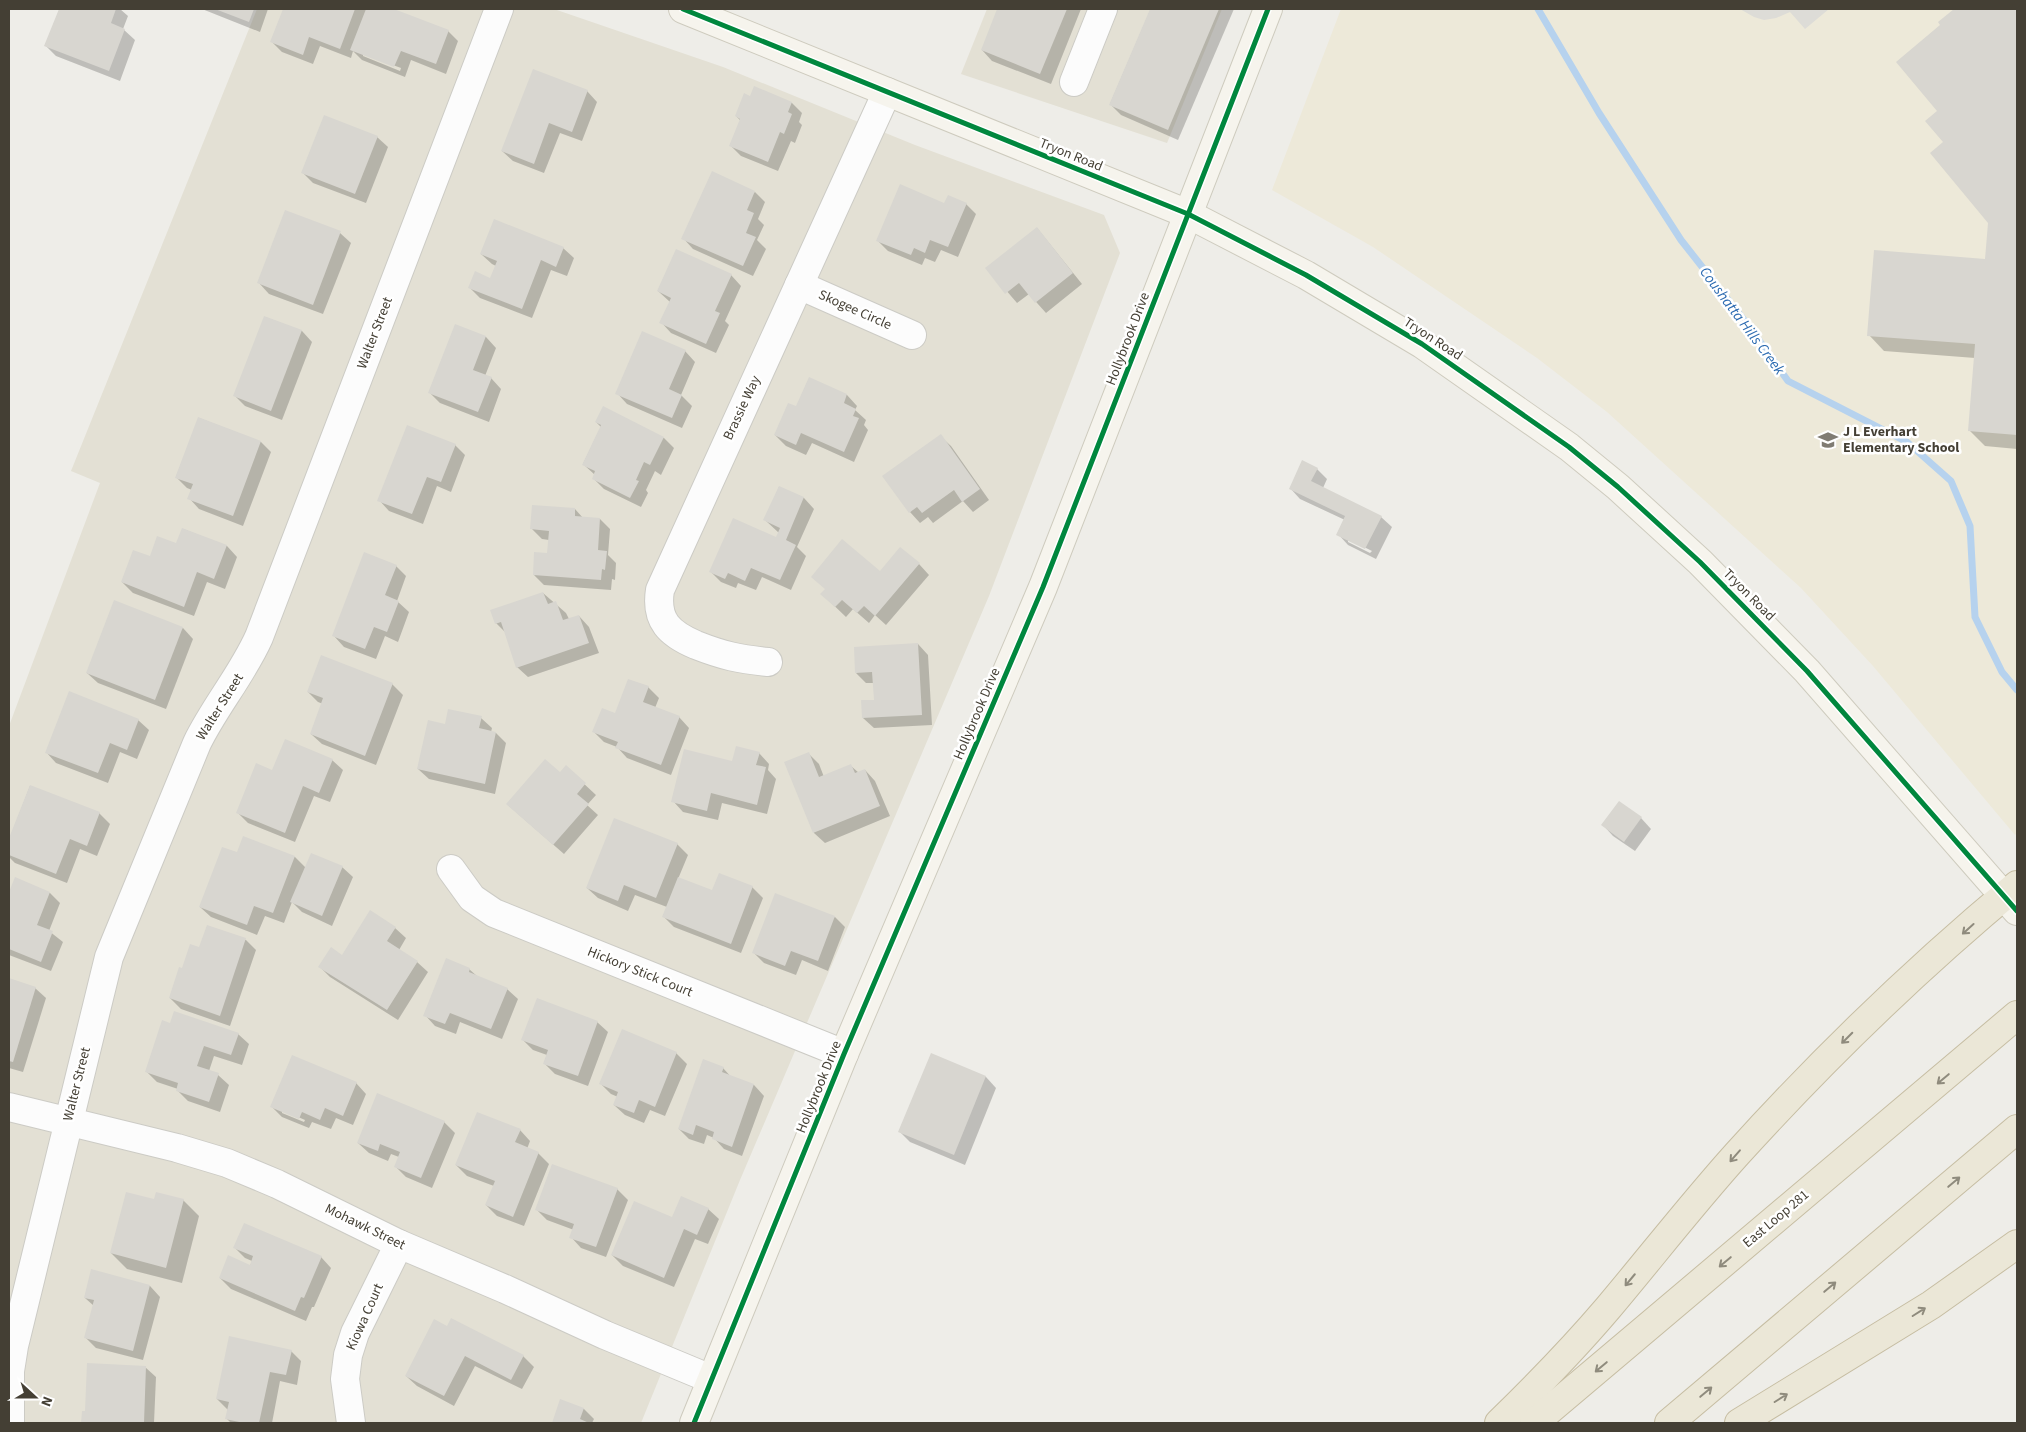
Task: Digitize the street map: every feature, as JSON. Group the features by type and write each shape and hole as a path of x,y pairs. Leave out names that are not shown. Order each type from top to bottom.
{"highway":[{"path":"1499,1423 1553,1370 1735,1156 1798,1088 1862,1023 2013,898"},
{"name":"East Loop 281","path":"1534,1423 2017,1015"},
{"path":"1669,1423 2017,1129"},
{"path":"1740,1423 1931,1305 2017,1244"}],"street":[{"name":"Walter Street","path":"10,1423 10,1371 14,1346 68,1121 114,944 197,743 210,718 243,670 259,637 499,9"},
{"name":"Tryon Road","path":"683,9 1188,214 1306,275 1422,344 1518,409 1569,447 1618,487 1700,562 1788,651 2013,898"},
{"path":"1074,82 1103,9"},
{"name":"Hollybrook Drive","path":"694,1423 844,1054 1044,587 1268,9"},
{"name":"Brassie Way","path":"768,662 722,656 678,636 663,620 659,612 658,597 662,582 887,92"},
{"name":"Skogee Circle","path":"799,285 912,335"},
{"name":"Hickory Stick Court","path":"451,870 472,898 494,913 844,1054"},
{"name":"Mohawk Street","path":"9,1107 202,1154 227,1163 277,1184 399,1244 505,1289 605,1335 711,1379"},
{"name":"Kiowa Court","path":"351,1423 345,1379 346,1360 399,1244"}],"shaded area":[{"path":"257,9 554,9 723,67 915,145 1104,215 1120,253 989,596 740,1180 641,1423 9,1423 9,726 100,483 71,471"},
{"path":"987,9 1222,9 1167,143 961,74"},
{"name":"J L Everhart Elementary School","path":"1341,9 2017,9 2017,833 2015,835 1873,666 1801,588 1607,412 1537,358 1373,247 1272,190"},
{"path":"1740,9 1829,9 1805,29 1790,12 1776,18 1764,20"}],"building":[{"path":"59,9 116,9 111,23 125,29 109,71 44,46"},
{"path":"215,9 254,9 249,22"},
{"path":"283,9 355,9 340,49 309,37 303,55 270,42"},
{"path":"366,9 394,9 449,30 436,64 401,51 394,67 350,50"},
{"path":"997,9 1067,9 1040,74 981,50"},
{"path":"1150,9 1219,9 1168,130 1109,105"},
{"path":"1954,9 2017,9 2017,435 1968,431 1975,344 1867,336 1874,250 1985,259 1988,223 1930,153 1943,142 1925,121 1937,111 1896,62 1940,25 1938,22"},
{"path":"533,69 588,90 572,132 549,123 534,164 501,151"},
{"path":"754,86 792,102 788,112 792,114 784,134 780,132 768,162 729,146 740,119 735,116 744,93 750,96"},
{"path":"324,115 378,136 355,194 301,173"},
{"path":"712,171 755,191 747,210 754,213 746,233 756,237 743,266 681,239"},
{"path":"900,184 944,203 948,195 967,203 948,247 930,240 925,253 914,248 911,255 876,241"},
{"path":"285,210 341,231 313,305 257,283"},
{"path":"494,219 564,247 556,267 541,260 522,309 468,288 475,271 490,278 497,261 480,254"},
{"path":"1037,227 1073,273 1035,303 1019,283 1005,294 985,268"},
{"path":"676,249 732,274 715,311 720,313 706,344 659,323 671,298 657,291"},
{"path":"264,316 302,330 271,411 233,396"},
{"path":"455,324 486,336 473,370 492,377 478,412 428,393"},
{"path":"642,331 686,350 669,389 682,395 672,418 615,394"},
{"path":"809,377 847,394 844,403 856,409 853,416 859,418 844,452 801,433 796,445 774,435 788,403 796,406"},
{"path":"603,406 664,437 650,465 644,462 636,480 639,481 630,498 592,479 595,471 582,465 601,425 595,422"},
{"path":"198,417 261,441 233,516 187,499 193,484 175,478"},
{"path":"407,425 456,444 441,482 427,477 412,514 377,501"},
{"path":"941,434 980,489 962,502 954,490 922,513 917,507 909,513 882,476"},
{"path":"1302,460 1318,468 1311,481 1382,516 1365,549 1336,535 1345,516 1289,489"},
{"path":"779,486 804,497 786,540 796,545 780,580 751,568 745,581 728,573 725,579 709,572 733,518 776,537 780,528 763,520"},
{"path":"532,505 575,508 575,516 600,518 598,550 607,551 605,570 602,569 601,580 533,575 534,552 547,553 549,531 530,529"},
{"path":"182,528 227,545 214,579 197,572 184,607 121,582 133,550 150,556 157,536 176,543"},
{"path":"842,539 880,571 900,547 920,563 875,616 864,606 857,613 842,600 835,607 820,594 825,589 811,577"},
{"path":"364,552 397,565 385,595 399,601 387,632 374,627 365,649 332,636"},
{"path":"543,592 548,604 556,601 563,620 579,615 589,643 516,668 501,622 495,624 490,610"},
{"path":"114,600 183,627 155,700 86,673"},
{"path":"918,643 922,715 862,718 861,700 874,700 872,672 855,673 854,647"},
{"path":"321,655 393,683 365,756 310,734 323,698 307,692"},
{"path":"628,679 649,686 643,702 680,716 661,765 615,748 618,742 592,732 602,708 615,713"},
{"path":"69,691 139,719 127,750 110,743 98,773 45,753"},
{"path":"448,709 482,716 479,728 496,732 485,784 417,769 428,720 445,724"},
{"path":"285,739 333,759 319,793 303,786 285,833 236,813 256,763 272,770"},
{"path":"736,746 760,752 756,765 766,767 757,805 711,793 707,811 671,802 684,749 732,761"},
{"path":"809,752 819,777 851,764 855,773 865,769 880,806 813,833 784,762"},
{"path":"545,759 560,772 566,765 586,783 577,794 589,804 553,845 506,804"},
{"path":"30,785 100,812 87,846 70,839 56,874 9,855 9,838"},
{"path":"1619,801 1642,817 1624,842 1601,825"},
{"path":"614,818 678,843 656,898 624,885 618,901 586,888"},
{"path":"243,836 295,856 273,913 254,906 247,925 199,907 222,847 237,852"},
{"path":"311,853 343,866 322,916 290,902"},
{"path":"719,873 753,886 731,944 662,917 678,877 712,890"},
{"path":"15,877 50,892 37,925 53,931 41,962 9,949 9,892"},
{"path":"775,893 835,916 818,961 791,951 785,966 752,953"},
{"path":"370,910 396,927 387,941 418,961 387,1010 318,967 331,947 342,955"},
{"path":"207,925 246,938 220,1016 169,998 179,967 182,968 190,944 199,947"},
{"path":"446,958 470,968 469,972 508,988 491,1029 450,1013 445,1024 423,1016"},
{"path":"9,978 36,987 13,1062 9,1061"},
{"path":"537,998 598,1021 578,1076 543,1064 548,1050 521,1040"},
{"path":"174,1011 239,1033 231,1055 204,1046 197,1066 219,1073 209,1102 176,1091 178,1083 145,1072 162,1020 170,1023"},
{"path":"622,1029 677,1052 655,1107 639,1100 634,1113 613,1105 618,1092 599,1084"},
{"path":"931,1053 986,1076 954,1155 898,1132"},
{"path":"292,1055 357,1082 343,1116 325,1108 320,1120 302,1112 299,1119 270,1107"},
{"path":"703,1059 724,1067 722,1072 754,1084 732,1147 712,1139 714,1132 696,1125 693,1135 678,1129"},
{"path":"377,1093 445,1121 421,1178 394,1167 400,1152 380,1144 378,1151 357,1143"},
{"path":"477,1112 521,1129 515,1142 539,1152 513,1217 485,1205 495,1181 455,1165"},
{"path":"552,1164 618,1188 596,1247 569,1238 574,1224 535,1210"},
{"path":"126,1192 154,1199 156,1192 184,1199 166,1268 110,1253"},
{"path":"681,1196 709,1208 697,1235 684,1229 664,1278 611,1255 634,1201 672,1217"},
{"path":"244,1223 322,1256 304,1298 301,1297 295,1311 219,1278 228,1255 250,1265 253,1256 233,1248"},
{"path":"91,1269 150,1285 133,1351 84,1338 94,1300 84,1298"},
{"path":"451,1318 524,1355 511,1380 465,1356 444,1396 405,1376 434,1319 447,1326"},
{"path":"229,1336 292,1350 286,1375 270,1372 259,1423 244,1423 225,1419 229,1402 216,1399"},
{"path":"87,1363 146,1366 144,1423 81,1423 82,1411 85,1411"},
{"path":"560,1399 584,1408 580,1419 589,1423 552,1423"}],"waterway":[{"name":"Coushatta Hills Creek","path":"1538,9 1599,113 1681,240 1751,329 1788,381 1907,442 1951,481 1970,526 1975,617 2002,672 2017,690"}],"cycle path":[{"path":"683,9 1188,214 1306,275 1422,344 1569,447 1618,487 1700,562 1807,671 2017,911"},
{"path":"694,1423 844,1054 1043,587 1268,9"}],"place":[{"name":"J L Everhart Elementary School","path":"1828,440"}]}
